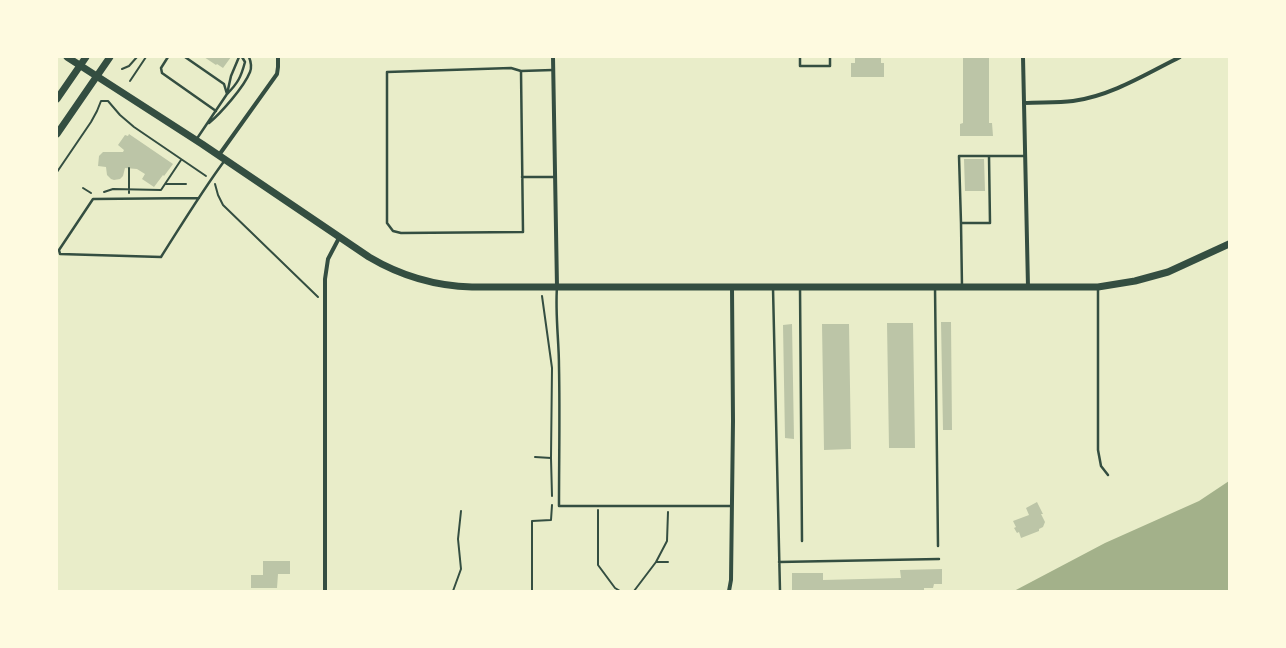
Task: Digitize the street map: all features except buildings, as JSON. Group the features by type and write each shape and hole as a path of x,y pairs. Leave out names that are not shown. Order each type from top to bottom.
{"street":[{"path":"67,57 222,157 339,238 388,268 425,281 461,286 557,287 1098,287 1135,281 1168,272 1229,244"},
{"path":"57,99 86,57"},
{"path":"57,134 110,57"},
{"path":"222,157 277,74 278,57"},
{"path":"554,57 557,287"},
{"path":"1023,57 1028,287"},
{"path":"1024,103 1073,101 1087,98 1123,85 1180,57"},
{"path":"325,591 325,279 328,259 339,238"},
{"path":"729,591 731,580 733,421 732,288"}],"lane":[{"path":"168,57 161,68 162,73 216,111"},
{"path":"185,57 224,84 227,94"},
{"path":"196,140 227,94 238,83 245,62 240,57 231,76 227,94"},
{"path":"207,124 226,106 247,76 250,71 251,63 249,57"},
{"path":"800,57 800,66 830,66 830,57"},
{"path":"520,72 523,232 401,233 393,231 387,223 387,72 511,68 520,72 554,70"},
{"path":"962,287 959,156 1025,156"},
{"path":"961,223 990,222 989,156"},
{"path":"199,198 93,199 59,250 60,254 161,257 199,198 222,157"},
{"path":"522,178 555,177"},
{"path":"557,287 556,303 560,394 559,506 732,506"},
{"path":"773,287 780,591"},
{"path":"800,287 802,541"},
{"path":"936,287 938,546"},
{"path":"1098,287 1098,450 1101,466 1108,475"},
{"path":"779,562 939,559"}],"path":[{"path":"122,69 128,66 137,57"},
{"path":"130,81 146,57"},
{"path":"57,172 91,122 100,101 108,101 126,120 206,176"},
{"path":"103,193 113,189 129,188 161,190 182,160"},
{"path":"129,168 129,198"},
{"path":"215,183 218,195 223,205 312,292 318,297 325,297"},
{"path":"165,184 186,184"},
{"path":"83,188 90,193 97,193"},
{"path":"532,591 532,521 551,520 552,503 552,368 542,296"},
{"path":"535,457 551,458"},
{"path":"598,506 598,565 615,588 620,591"},
{"path":"634,591 656,562 667,541 668,506"},
{"path":"453,591 461,569 458,539 461,511"},
{"path":"656,562 668,562"}],"shaded area":[{"path":"1229,481 1229,591 1014,591 1105,543 1199,501"}]}
